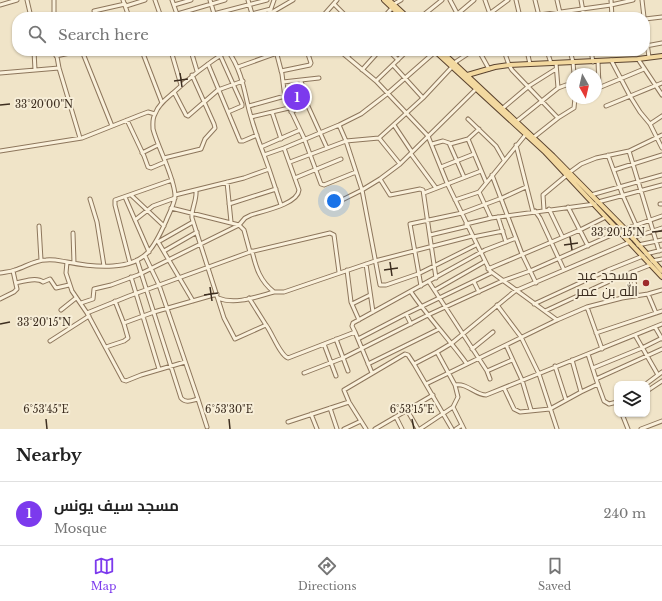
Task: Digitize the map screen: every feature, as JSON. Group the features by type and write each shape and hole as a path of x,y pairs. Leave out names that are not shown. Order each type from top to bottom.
{"main road":[{"path":"384,0 401,12"},
{"path":"389,0 398,12"},
{"path":"442,56 503,108 527,133 534,137 568,174 591,195 606,216 620,231 638,245 644,255"},
{"path":"446,56 453,65"},
{"path":"464,76 509,65 593,62 662,56"},
{"path":"472,83 480,72"},
{"path":"472,83 476,89 527,133 596,203 625,229 631,240 662,277"},
{"path":"651,263 662,271"}],"street":[{"path":"0,6 16,0"},
{"path":"27,0 31,12"},
{"path":"54,0 54,12"},
{"path":"124,0 127,12"},
{"path":"94,11 145,0"},
{"path":"155,0 159,12"},
{"path":"172,0 177,12"},
{"path":"174,5 191,0"},
{"path":"210,0 214,12"},
{"path":"187,12 226,0"},
{"path":"248,0 251,12"},
{"path":"225,12 267,0"},
{"path":"270,12 274,0"},
{"path":"275,12 293,0"},
{"path":"327,12 337,0"},
{"path":"388,12 401,0"},
{"path":"427,12 441,0"},
{"path":"450,0 457,12"},
{"path":"463,12 474,0"},
{"path":"485,0 489,12"},
{"path":"494,12 508,0"},
{"path":"516,0 519,12"},
{"path":"535,0 538,12"},
{"path":"557,0 560,12 633,0"},
{"path":"581,0 583,12"},
{"path":"611,0 612,12"},
{"path":"642,0 643,12"},
{"path":"334,4 342,12"},
{"path":"264,12 271,9"},
{"path":"650,18 662,17"},
{"path":"650,45 662,43"},
{"path":"34,56 35,70"},
{"path":"56,56 80,138"},
{"path":"84,56 112,126"},
{"path":"144,56 162,103"},
{"path":"172,56 181,86"},
{"path":"192,56 197,71"},
{"path":"158,241 175,197 172,180 158,145 152,123 155,114 162,103 192,75 219,56"},
{"path":"220,56 242,105 228,112"},
{"path":"231,56 243,81 251,116 281,205"},
{"path":"238,68 267,56"},
{"path":"278,56 284,82 285,96 289,108 304,138 320,182 323,185 356,172"},
{"path":"281,70 310,65 311,62 309,56"},
{"path":"362,70 375,56"},
{"path":"394,56 398,60"},
{"path":"376,81 402,56"},
{"path":"264,154 284,148 361,114 387,94 430,56"},
{"path":"290,162 346,141 379,138 423,98 453,65 465,56"},
{"path":"482,56 488,69"},
{"path":"506,56 509,65 558,118"},
{"path":"528,56 530,64"},
{"path":"550,56 556,69 558,88"},
{"path":"571,56 574,68"},
{"path":"591,56 593,62"},
{"path":"347,57 376,81 428,136 447,183 484,262 491,273 557,320"},
{"path":"638,59 662,95"},
{"path":"611,60 622,78 630,96 650,124 662,148"},
{"path":"598,61 598,68"},
{"path":"208,64 240,141 257,135"},
{"path":"393,65 423,98"},
{"path":"0,73 59,68"},
{"path":"503,108 529,86 556,69"},
{"path":"602,86 644,69"},
{"path":"126,120 149,168 164,160 201,148 205,139 215,127 192,75"},
{"path":"284,82 319,78"},
{"path":"174,92 187,116 218,90 243,81"},
{"path":"301,81 307,104 327,148"},
{"path":"606,106 662,83"},
{"path":"517,121 558,88 566,86"},
{"path":"332,205 362,190 400,164 476,89"},
{"path":"249,106 285,96"},
{"path":"291,112 307,104"},
{"path":"534,137 558,118 574,108 574,104"},
{"path":"251,116 289,108"},
{"path":"0,151 80,138 148,112 155,114"},
{"path":"272,112 281,139"},
{"path":"650,124 662,116"},
{"path":"468,119 496,146 504,160"},
{"path":"339,125 346,141 362,190 379,284 382,286 418,274 476,245"},
{"path":"394,125 436,188"},
{"path":"432,144 443,141 450,144 468,139 479,129"},
{"path":"261,147 300,130"},
{"path":"455,200 479,192 492,174 527,133"},
{"path":"544,210 543,195 568,174 588,161 629,151 662,135"},
{"path":"379,138 400,164"},
{"path":"468,139 486,182"},
{"path":"450,144 464,177"},
{"path":"142,153 158,145"},
{"path":"516,145 526,187 534,211 540,218 564,270"},
{"path":"81,303 94,299 94,289 111,285 131,277 239,224 251,215 290,202 298,195 299,190 284,148"},
{"path":"534,304 608,270 660,250 629,151"},
{"path":"441,167 474,154"},
{"path":"608,155 623,196 636,225"},
{"path":"614,170 662,155"},
{"path":"295,178 342,159"},
{"path":"135,220 146,210 175,197 269,169"},
{"path":"424,193 481,171"},
{"path":"492,174 522,254 536,283"},
{"path":"591,195 662,174"},
{"path":"380,179 390,195 420,189 423,190 436,278"},
{"path":"130,263 114,203 115,200 131,196 172,180"},
{"path":"227,182 231,222"},
{"path":"430,235 491,218 596,203 662,185"},
{"path":"421,286 410,224 462,213 526,187"},
{"path":"229,204 276,189"},
{"path":"196,190 196,198 191,213 224,318 235,339 266,325"},
{"path":"479,192 491,218"},
{"path":"131,196 164,226"},
{"path":"125,197 148,252"},
{"path":"90,198 97,222 104,266"},
{"path":"568,207 588,246"},
{"path":"171,208 239,224 244,230 260,276 267,286 274,292"},
{"path":"549,209 562,236"},
{"path":"488,269 562,236 580,230 606,216"},
{"path":"304,373 343,358 428,315 502,281 530,271 620,231 662,216"},
{"path":"498,217 506,242"},
{"path":"0,273 13,271 41,260 104,266 130,263 145,256 158,241 193,222"},
{"path":"39,226 41,260"},
{"path":"414,364 452,343 515,291 662,228"},
{"path":"124,323 167,308 217,296 229,301 274,292 284,292 339,272 431,245 503,231"},
{"path":"164,251 197,232"},
{"path":"73,233 74,263"},
{"path":"50,341 88,314 115,301 251,252 288,242 332,233 334,235 339,272"},
{"path":"372,373 353,324 480,253 516,238"},
{"path":"638,245 662,240"},
{"path":"158,241 193,301"},
{"path":"145,256 159,285 207,427"},
{"path":"545,311 662,259"},
{"path":"137,260 183,400 187,401 198,399"},
{"path":"67,262 65,270 69,285 76,298 88,314 125,381 171,365 185,362"},
{"path":"434,290 484,262"},
{"path":"366,264 373,312"},
{"path":"347,270 352,304 359,320"},
{"path":"608,270 612,280"},
{"path":"0,300 16,291 17,288 13,271"},
{"path":"632,272 637,296"},
{"path":"358,339 420,306 491,273"},
{"path":"131,277 159,369"},
{"path":"16,283 37,280 43,282 50,279 56,288 69,285"},
{"path":"429,282 487,371 490,379"},
{"path":"474,282 479,292"},
{"path":"426,384 557,320 587,307 662,290"},
{"path":"411,292 420,306 452,343 467,364"},
{"path":"648,294 656,313"},
{"path":"352,304 370,295"},
{"path":"61,310 76,298"},
{"path":"249,298 280,351 286,358 355,332"},
{"path":"106,347 127,339 128,336 115,301"},
{"path":"498,305 522,337 539,374 557,429"},
{"path":"587,307 602,349"},
{"path":"596,333 662,310"},
{"path":"406,314 411,324"},
{"path":"455,385 466,386 479,394 486,395 662,324"},
{"path":"593,368 662,338 655,327"},
{"path":"368,364 440,329"},
{"path":"472,349 493,332"},
{"path":"635,335 658,375"},
{"path":"336,338 348,370"},
{"path":"324,344 336,376"},
{"path":"506,345 522,380 532,410"},
{"path":"596,379 662,349"},
{"path":"407,410 419,429 453,407 458,397 455,385 437,352"},
{"path":"366,429 349,402 345,393 345,388 403,354 408,355 414,364 452,429"},
{"path":"588,354 604,401 609,404 614,403"},
{"path":"487,371 512,360"},
{"path":"572,360 581,392"},
{"path":"555,366 566,400"},
{"path":"650,381 662,372"},
{"path":"650,390 662,381"},
{"path":"504,388 514,409 520,412 550,409 598,384"},
{"path":"375,429 433,395"},
{"path":"288,422 349,402"},
{"path":"453,407 464,429"},
{"path":"330,408 337,429"},
{"path":"311,414 317,429"},
{"path":"396,417 402,429"},
{"path":"623,417 628,429"},
{"path":"641,429 662,420"},
{"path":"344,429 361,421"},
{"path":"456,429 462,425"}],"place":[{"name":"مسجد سيف يونس","path":"297,97"},
{"name":"مسجد عبد الله بن عمر","path":"646,283"}]}
